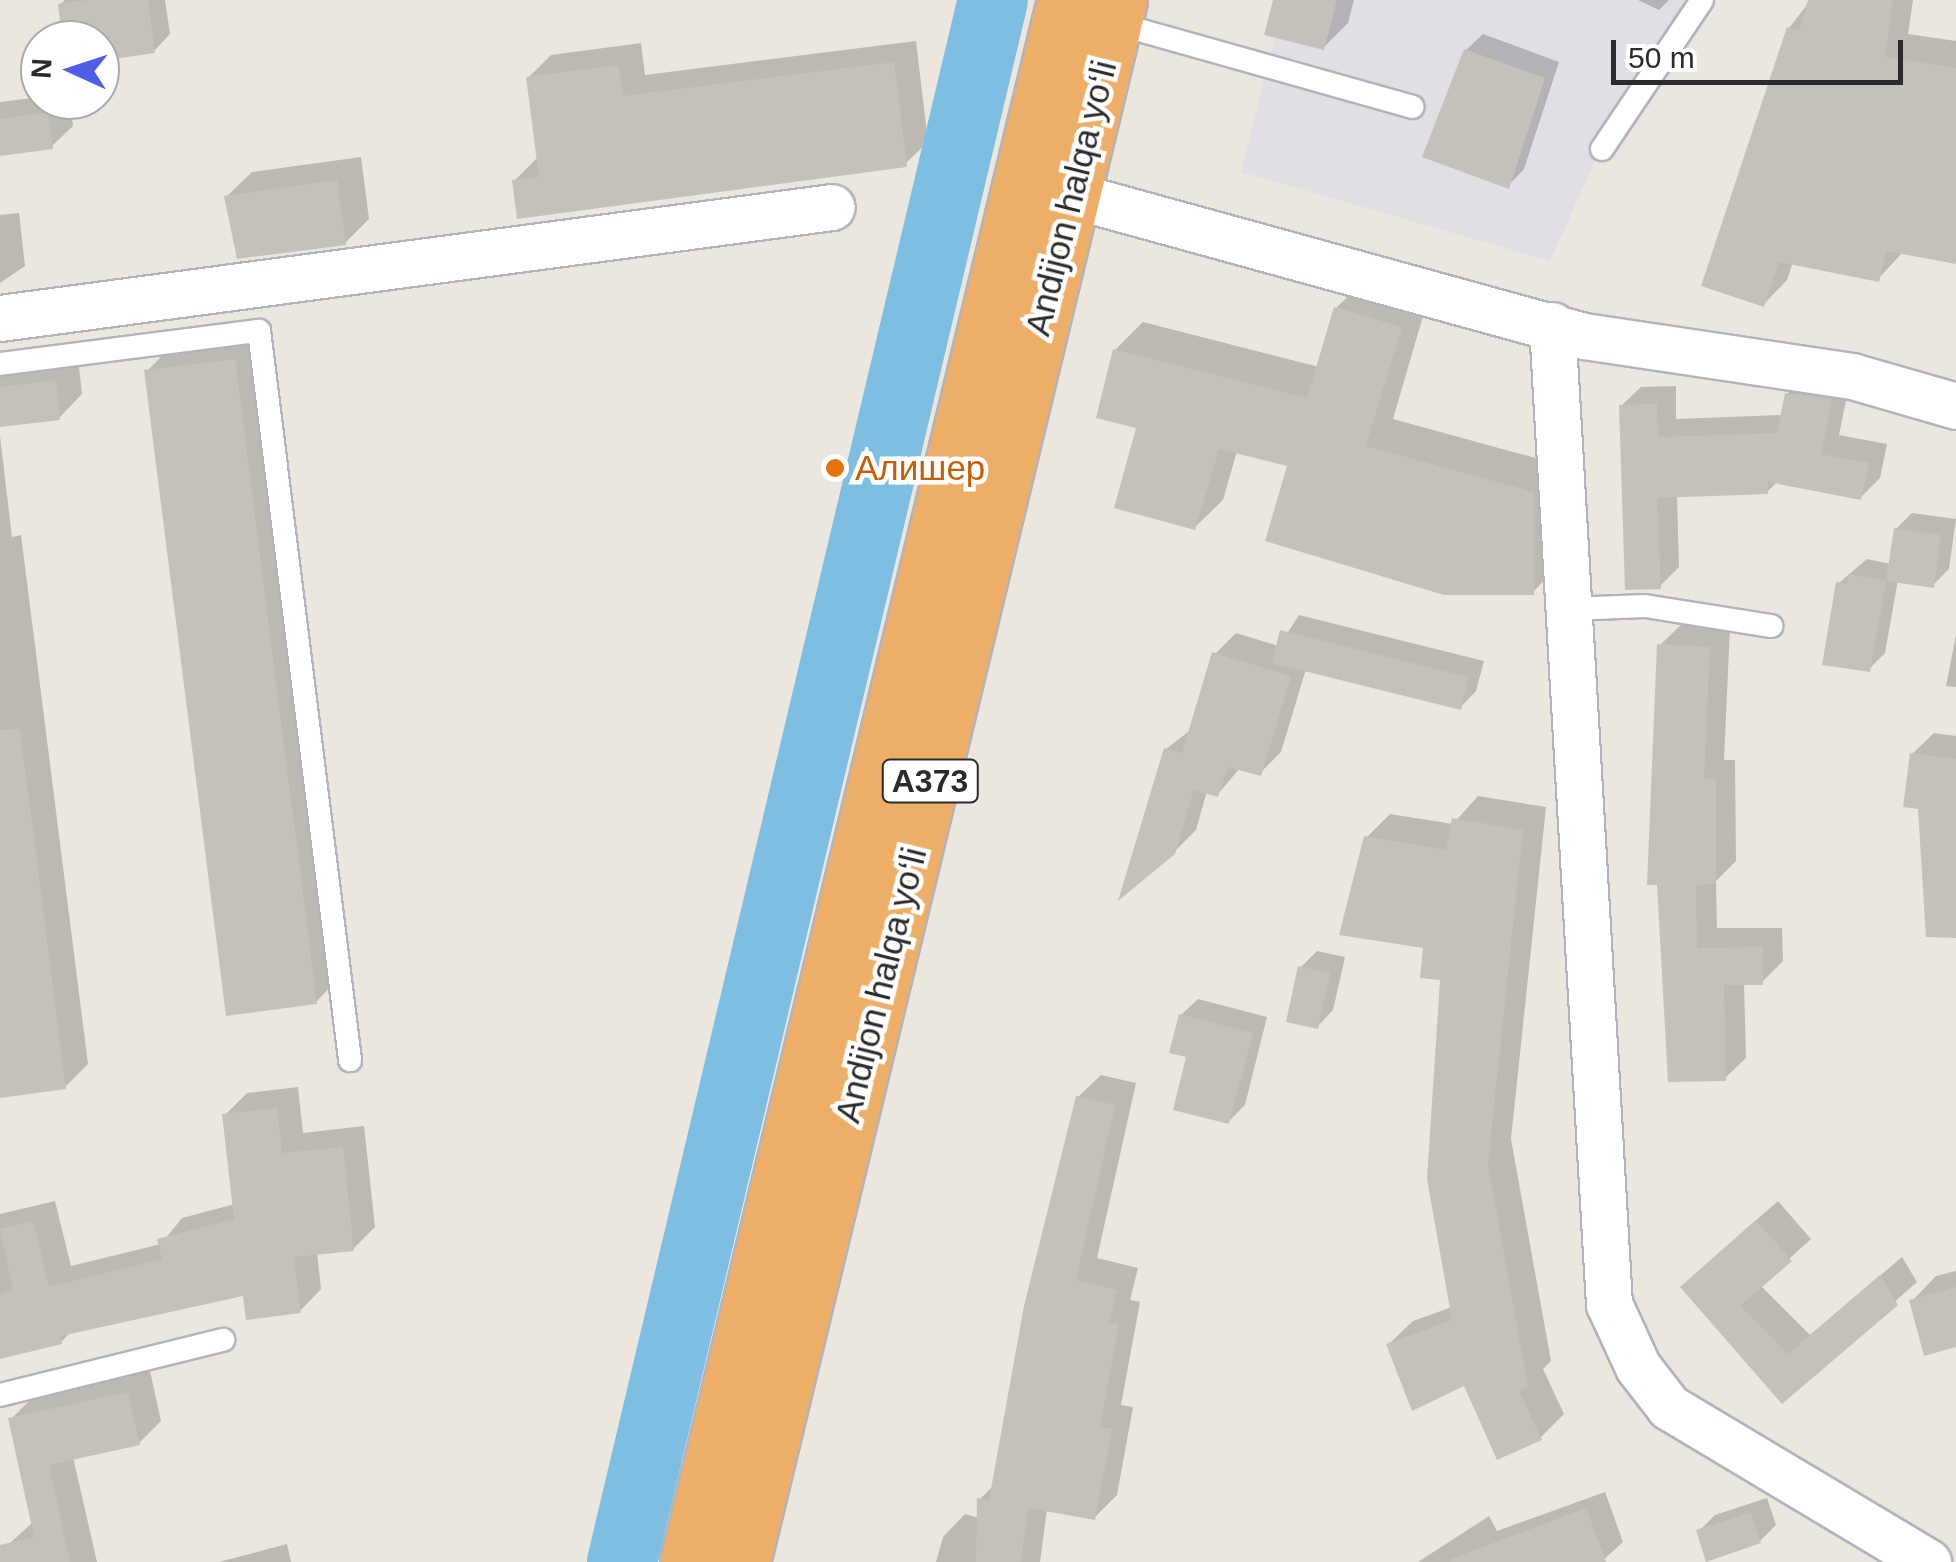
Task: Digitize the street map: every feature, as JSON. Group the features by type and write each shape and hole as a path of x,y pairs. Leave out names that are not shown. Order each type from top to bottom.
{"highway":[{"name":"Andijon halqa yo‘li","path":"688,1562 1065,0"},
{"name":"Andijon halqa yo‘li","path":"742,1562 1117,12"}],"street":[{"path":"1072,195 1552,326 1651,349 1852,376 1956,406"},
{"path":"0,318 832,207"},
{"path":"1552,326 1608,1304 1638,1367 1669,1407 1928,1562"}],"lane":[{"path":"1602,148 1702,0"},
{"path":"1117,12 1412,106"},
{"path":"0,364 260,331 350,1060"},
{"path":"1568,609 1644,606 1771,626"},
{"path":"0,1395 223,1340"}],"shaded area":[{"path":"1284,0 1688,0 1621,103 1550,261 1241,172"}],"building":[{"path":"148,0 155,53 120,58 120,20 60,20 58,4"},
{"path":"1273,0 1337,0 1324,50 1264,35"},
{"path":"1808,0 1893,0 1885,57 1956,68 1956,264 1886,251 1879,282 1779,262 1764,307 1701,286 1787,27 1799,31"},
{"path":"1464,49 1545,78 1509,189 1422,157"},
{"path":"894,62 907,167 517,219 512,180 539,177 526,77 619,65 623,96"},
{"path":"20,116 20,120 49,120 53,149 0,156 0,119"},
{"path":"337,180 346,245 237,259 224,196"},
{"path":"1334,307 1402,327 1366,446 1534,492 1534,595 1444,595 1265,541 1287,466 1219,449 1195,530 1114,508 1136,428 1096,418 1113,349 1307,398"},
{"path":"235,359 317,1004 226,1016 144,370"},
{"path":"56,380 60,420 0,427 0,387"},
{"path":"1785,393 1832,399 1821,454 1869,463 1861,500 1768,482 1768,494 1657,498 1661,589 1625,590 1619,405 1657,404 1658,437 1777,433"},
{"path":"1894,528 1941,535 1934,588 1886,581"},
{"path":"1848,574 1886,581 1870,672 1822,665 1836,582 1847,584"},
{"path":"1280,630 1469,677 1461,710 1272,663"},
{"path":"1657,644 1710,647 1704,779 1716,779 1716,884 1696,885 1697,948 1763,947 1763,985 1724,985 1726,1081 1668,1082 1657,885 1647,885"},
{"path":"1212,652 1291,676 1261,776 1228,767 1218,797 1194,790 1175,854 1118,901 1164,748 1182,753"},
{"path":"20,729 66,1089 0,1098 0,730"},
{"path":"1910,753 1956,759 1956,938 1926,937 1918,809 1903,807"},
{"path":"1452,818 1523,830 1488,1164 1528,1387 1519,1391 1542,1440 1497,1460 1464,1386 1412,1411 1386,1344 1452,1320 1427,1179 1440,980 1420,978 1423,948 1339,935 1364,836 1446,850"},
{"path":"1298,966 1330,973 1318,1029 1286,1022"},
{"path":"1179,1014 1253,1033 1229,1124 1173,1110 1186,1057 1169,1053"},
{"path":"1076,1096 1115,1105 1076,1280 1117,1290 1109,1322 1119,1324 1100,1427 1112,1429 1095,1520 1028,1508 1021,1562 976,1562 977,1498 989,1500 1024,1306"},
{"path":"277,1108 282,1153 343,1147 354,1251 294,1257 301,1313 246,1320 243,1296 61,1336 62,1344 0,1359 0,1294 13,1290 0,1229 33,1221 49,1287 162,1259 157,1239 234,1219 222,1114"},
{"path":"1756,1220 1792,1261 1740,1306 1788,1354 1880,1275 1898,1305 1782,1404 1680,1287"},
{"path":"1956,1287 1956,1347 1924,1356 1909,1300"},
{"path":"128,1392 140,1445 49,1465 70,1562 0,1562 0,1545 34,1537 8,1418"},
{"path":"1586,1508 1606,1562 1451,1562 1451,1559"},
{"path":"1751,1512 1761,1543 1706,1562 1696,1530"}],"waterway":[{"path":"622,1562 993,0"}],"place":[{"name":"Алишер","path":"835,468"}]}
